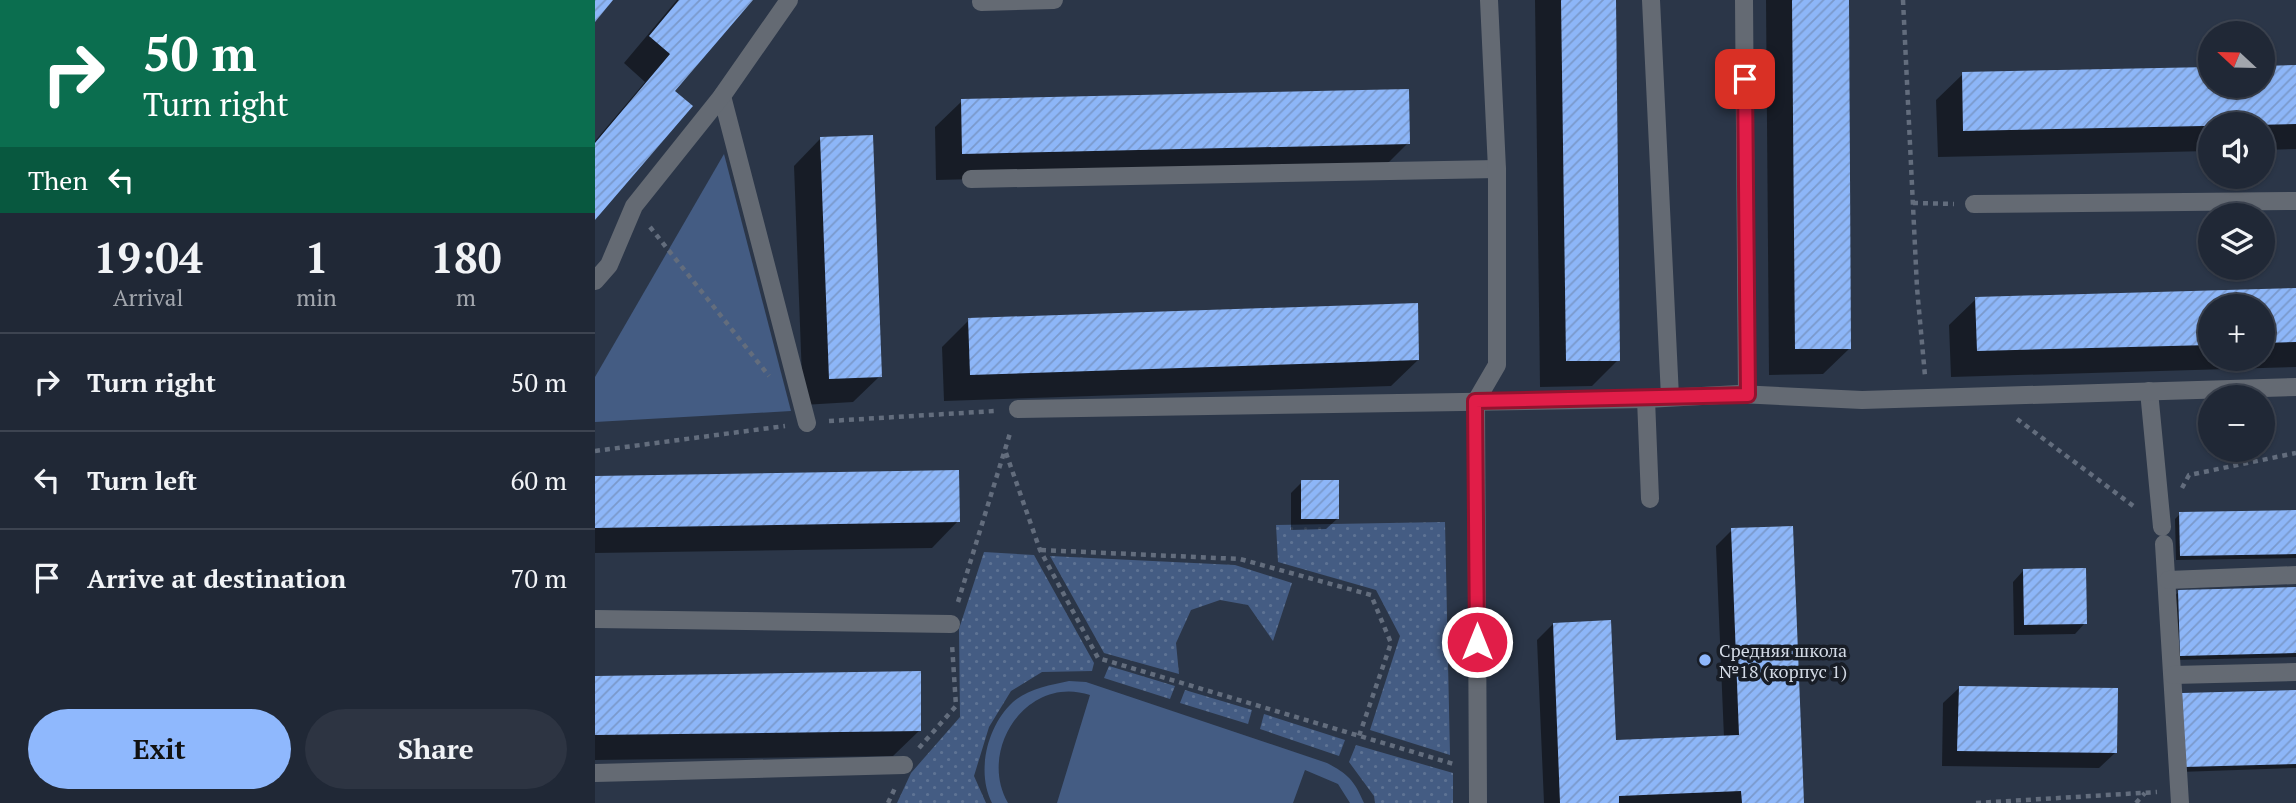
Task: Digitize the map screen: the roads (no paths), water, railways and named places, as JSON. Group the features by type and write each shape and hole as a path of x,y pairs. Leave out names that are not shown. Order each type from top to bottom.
{"street":[{"path":"595,281 609,265 634,206 722,96 789,0"},
{"path":"981,2 1054,0"},
{"path":"1479,803 1475,401 1497,365 1497,169 1489,0"},
{"path":"1651,0 1670,397"},
{"path":"1744,0 1748,395"},
{"path":"722,96 807,423"},
{"path":"971,179 1497,169"},
{"path":"1974,204 2296,201"},
{"path":"1018,409 1748,395 1862,400 2296,387"},
{"path":"2149,391 2168,580 2179,797"},
{"path":"1646,399 1650,499"},
{"path":"2168,580 2296,575"},
{"path":"595,619 951,624"},
{"path":"2173,675 2296,672"},
{"path":"595,773 904,765"}],"place":[{"name":"Средняя школа №18 (корпус 1)","path":"1705,660"}]}
